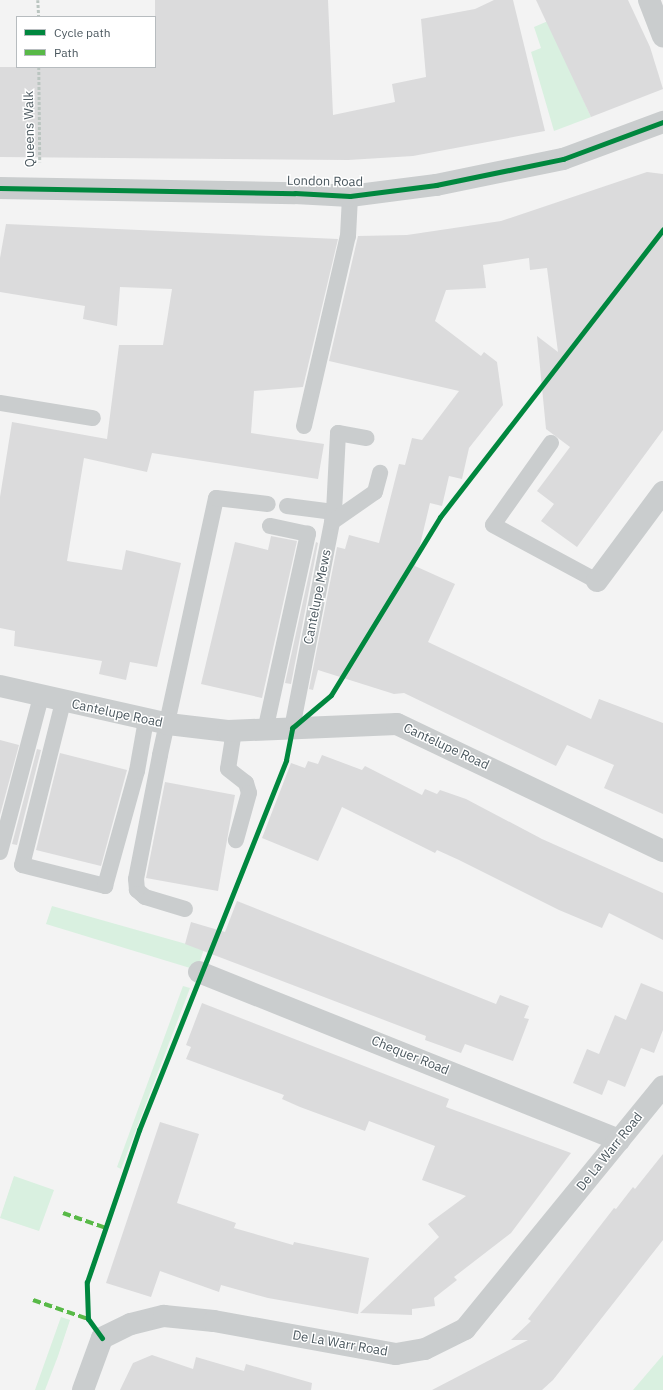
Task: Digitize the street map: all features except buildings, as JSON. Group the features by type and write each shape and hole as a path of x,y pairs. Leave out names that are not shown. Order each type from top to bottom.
{"street":[{"path":"649,0 663,36"},
{"name":"London Road","path":"0,188 41,190 295,193 350,196 436,185 563,159 663,122"},
{"path":"597,581 663,492"},
{"name":"Cantelupe Road","path":"0,686 62,702 146,720 168,724 234,731 265,731 292,728 397,724 663,851"},
{"name":"Chequer Road","path":"199,972 620,1140"},
{"name":"De La Warr Road","path":"82,1390 102,1338 131,1324 164,1316 214,1321 396,1354 425,1349 465,1329 663,1086"}],"lane":[{"path":"304,426 348,236 350,196"},
{"path":"0,403 93,418"},
{"name":"Cantelupe Mews","path":"292,728 333,517 338,433 367,438"},
{"path":"551,443 493,525 597,581"},
{"path":"287,506 333,517 375,492 380,473"},
{"path":"185,909 145,897 137,890 136,879 216,498 268,504"},
{"path":"265,731 308,534 270,526"},
{"path":"0,852 41,697"},
{"path":"62,702 22,865 105,886 137,771 146,720"},
{"path":"234,731 228,769 246,783 249,793 236,840"}],"path":[{"path":"38,0 39,16"}],"green space":[{"path":"548,21 591,117 554,131 531,52 541,48 534,27"},
{"path":"52,906 204,949 197,970 46,924"},
{"path":"183,986 190,988 121,1169 117,1167"},
{"path":"14,1176 54,1190 39,1231 0,1218"},
{"path":"61,1317 70,1320 58,1356 45,1390 35,1390"},
{"path":"663,1355 663,1390 633,1390"}],"marked path":[{"path":"63,1213 106,1228"},
{"path":"33,1300 88,1319"}],"cycle path":[{"path":"0,188 295,193 350,196 436,185 563,159 663,122"},
{"path":"102,1338 88,1319 87,1282 139,1130 286,760 292,728 331,695 440,517 663,229"}]}
